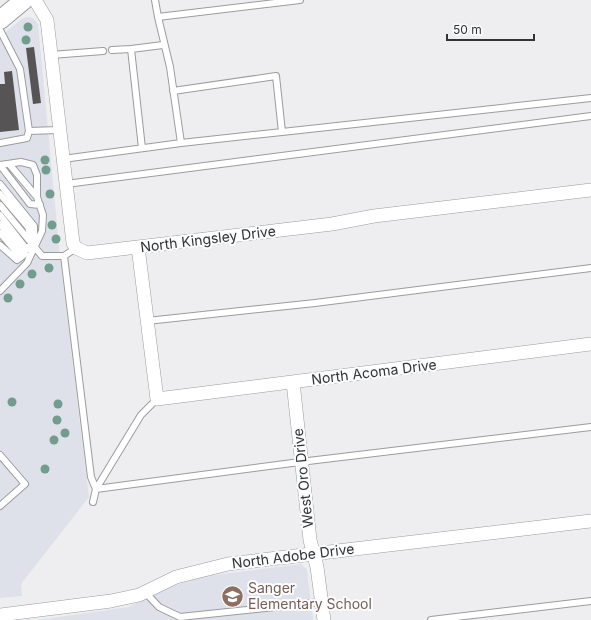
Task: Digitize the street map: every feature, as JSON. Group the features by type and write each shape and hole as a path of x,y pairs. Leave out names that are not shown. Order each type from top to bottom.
{"main road":[{"path":"0,20 24,0"}],"street":[{"path":"35,0 46,20 73,243 76,248"},
{"name":"North Kingsley Drive","path":"76,248 87,253 332,224 374,216 591,190"},
{"path":"138,247 157,399"},
{"name":"North Acoma Drive","path":"157,399 591,344"},
{"name":"West Oro Drive","path":"292,382 310,540 314,554 324,620"},
{"name":"North Adobe Drive","path":"0,615 112,601 139,596 176,577 197,570 228,564 591,521"}],"lane":[{"path":"155,0 163,44 170,67 181,143"},
{"path":"158,17 300,0"},
{"path":"0,30 20,68 29,131 26,138 0,143"},
{"path":"112,50 131,49 163,44"},
{"path":"131,49 142,148"},
{"path":"51,56 103,51"},
{"path":"173,91 276,76 282,132"},
{"path":"63,159 181,143 591,98"},
{"path":"66,184 591,116"},
{"path":"29,131 59,130"},
{"path":"0,165 25,162 33,165 37,175 37,197"},
{"path":"0,292 27,263 42,231 44,222 37,197 9,164"},
{"path":"0,165 30,204 40,205"},
{"path":"0,184 34,226 34,247"},
{"path":"0,194 28,227 34,247"},
{"path":"0,205 42,256 64,256 76,248"},
{"path":"0,215 25,247 34,247"},
{"path":"0,224 22,252 34,247"},
{"path":"0,233 19,255 34,247"},
{"path":"0,245 17,260 34,247"},
{"path":"64,256 91,477 96,490"},
{"path":"147,321 315,303 591,268"},
{"path":"93,502 96,490 141,415 157,399"},
{"path":"96,490 300,462 591,427"},
{"path":"0,455 25,484 0,506"},
{"path":"146,592 159,607 180,618 321,602"},
{"path":"431,620 591,601"}],"shaded area":[{"path":"23,18 33,18 38,24 61,268 89,497 21,584 22,596 0,598 0,37"},
{"name":"Sanger Elementary School","path":"301,564 307,570 313,620 38,620 128,607 176,585 206,576"}],"building":[{"path":"34,47 41,103 33,104 26,48"},
{"path":"12,71 19,130 0,132 0,84 5,84 4,72"}],"place":[{"name":"Sanger Elementary School","path":"232,596"}]}
